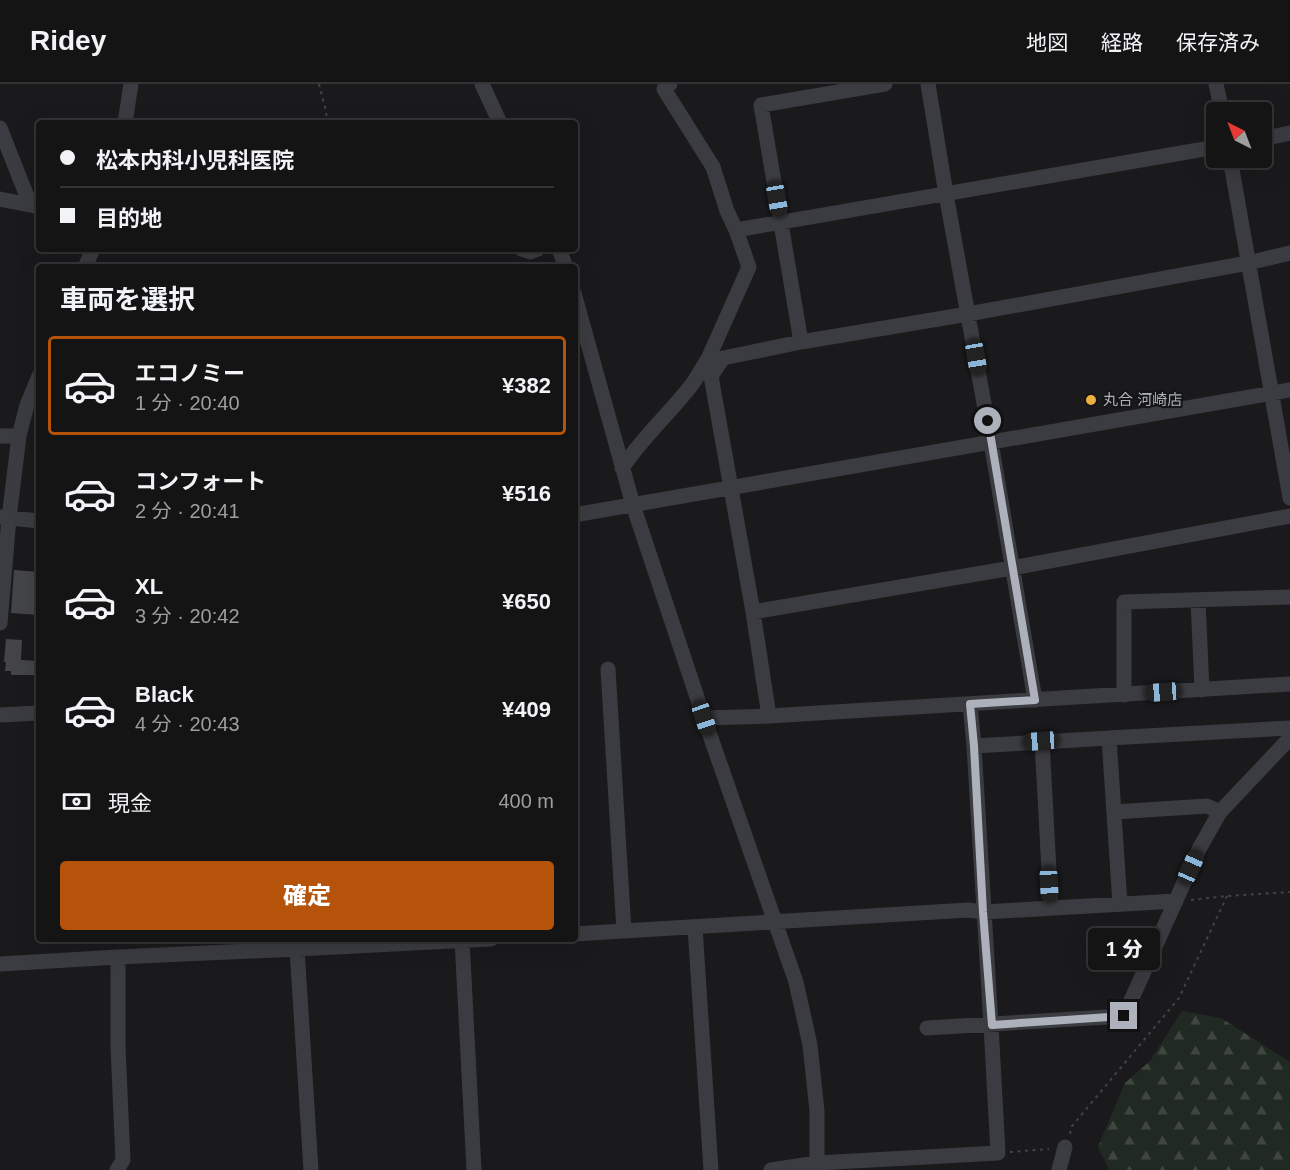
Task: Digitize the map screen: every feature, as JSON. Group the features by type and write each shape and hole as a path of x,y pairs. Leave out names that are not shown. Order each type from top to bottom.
{"street":[{"path":"125,120 131,84"},
{"path":"482,84 499,120"},
{"path":"801,342 761,105 885,84"},
{"path":"927,84 1035,700"},
{"path":"1216,84 1220,102"},
{"path":"665,86 713,167 727,212 749,267 713,362 711,376 769,716"},
{"path":"0,128 34,205"},
{"path":"1272,137 1290,134"},
{"path":"736,230 1206,149"},
{"path":"1232,168 1290,498"},
{"path":"0,199 34,205"},
{"path":"622,468 656,425 713,362 723,358 801,342 1248,263 1290,253"},
{"path":"578,308 633,505 796,982 810,1045 817,1111 817,1167"},
{"path":"0,623 4,518 19,436 27,405 36,383"},
{"path":"578,514 1290,390"},
{"path":"0,435 19,436"},
{"path":"753,612 1012,568 1290,516"},
{"path":"4,518 36,521"},
{"path":"1124,694 1124,602 1290,597"},
{"path":"1198,600 1202,690"},
{"path":"608,669 624,931"},
{"path":"704,718 1290,684"},
{"path":"771,1170 998,1153 992,1025 970,704"},
{"path":"0,715 36,713"},
{"path":"974,746 1290,728"},
{"path":"1109,738 1120,904"},
{"path":"927,1028 1124,1016 1199,849 1220,812 1290,738"},
{"path":"1041,741 1051,908"},
{"path":"1114,812 1207,806 1220,812"},
{"path":"578,934 968,910 983,912 1176,901"},
{"path":"695,927 711,1170"},
{"path":"0,964 292,944 377,942"},
{"path":"462,942 474,1170"},
{"path":"292,944 311,1170"},
{"path":"118,957 122,1167"},
{"path":"1059,1170 1065,1147"}],"path":[{"path":"320,84 327,120"},
{"path":"1176,901 1290,892"},
{"path":"998,1153 1065,1147 1072,1126 1179,998 1227,896"}],"green space":[{"path":"1182,1011 1221,1018 1290,1062 1290,1170 1109,1170 1098,1147 1125,1083 1150,1061"}],"building":[{"path":"14,570 36,572 36,615 11,613"},
{"path":"6,639 22,640 21,660 36,661 36,675 11,675 11,671 5,671 6,662 4,662"}],"place":[{"name":"丸合 河崎店","path":"1091,400"}],"route":[{"path":"988,421 1035,700 970,704 992,1025 1124,1016"}]}
